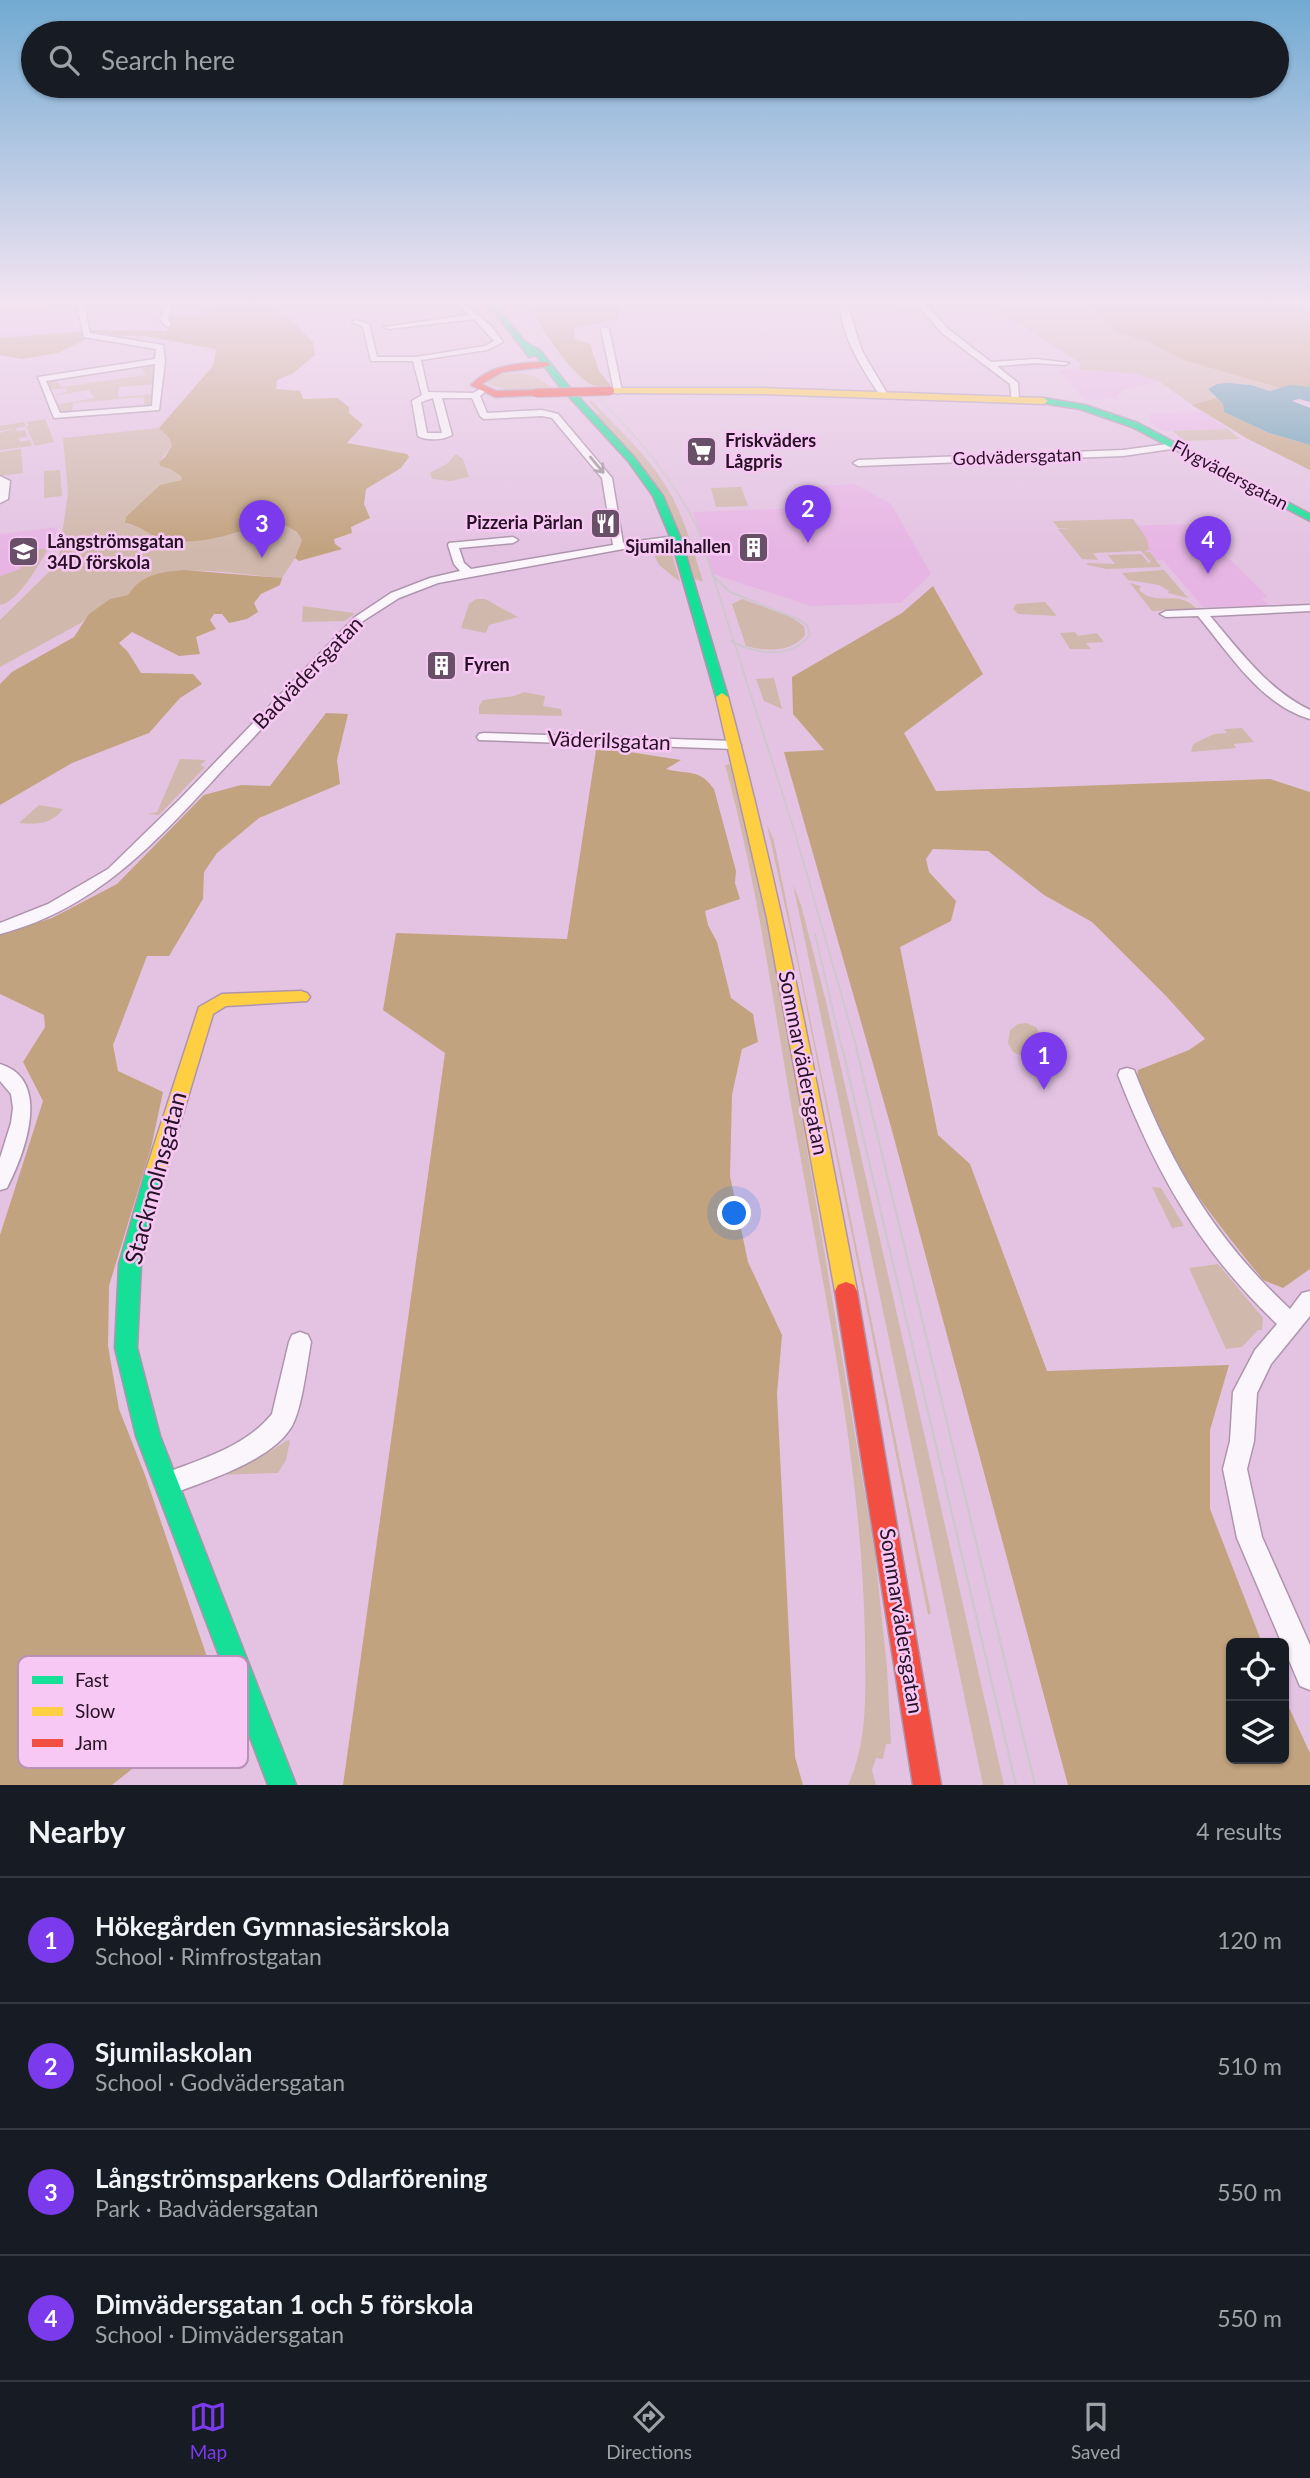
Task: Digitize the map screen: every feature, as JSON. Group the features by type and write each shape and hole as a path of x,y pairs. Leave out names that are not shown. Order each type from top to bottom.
{"street":[{"path":"40,383 57,416 61,417 153,410 156,408 159,383"},
{"path":"422,383 424,393 432,396 447,435 423,436 416,401 432,396 479,393"},
{"path":"475,383 484,416 552,414 607,478 619,547"},
{"name":"Sommarvädersgatan","path":"560,383 645,477 662,505 676,539 752,806 803,1055 855,1333 927,1785"},
{"path":"613,383 614,391"},
{"path":"876,383 884,395"},
{"path":"1014,383 1015,400"},
{"name":"Flygvädersgatan","path":"479,393 728,390 1065,403 1105,412 1310,518"},
{"name":"Godvädersgatan","path":"858,463 1110,454 1175,446"},
{"path":"0,479 5,481 3,499 0,500"},
{"name":"Badvädersgatan","path":"0,929 80,894 113,872 374,606 429,581 468,572 676,539"},
{"path":"468,572 459,564 453,545 513,540"},
{"path":"1166,614 1310,608"},
{"path":"1201,612 1268,688 1288,706 1310,715"},
{"name":"Väderilsgatan","path":"484,737 734,745"},
{"name":"Stackmolnsgatan","path":"233,1656 148,1436 126,1348 130,1264 144,1208 205,1011 222,1000 301,997"},
{"path":"0,1071 10,1079 24,1102 22,1120 0,1182"},
{"path":"1127,1075 1148,1133 1180,1195 1226,1257 1267,1303 1290,1322"},
{"path":"1310,1300 1263,1357 1245,1392 1242,1441 1235,1469 1251,1538 1310,1676"},
{"path":"167,1485 259,1443 276,1430 283,1419 300,1342"},
{"name":"Stackmolnsgatan","path":"248,1696 282,1785"}],"shaded area":[{"path":"46,383 58,383 61,387 87,383 156,383 119,387 118,397 155,394 153,407 144,409 144,397 74,403 70,415 60,414 55,405 94,398 89,390 51,396 67,392 65,388 48,390"},
{"path":"198,383 277,383 276,389 300,391 303,399 337,398 349,407 349,413 363,425 347,443 407,454 409,457 401,468 366,489 364,504 370,518 351,527 352,533 334,539 335,544 342,549 299,561 295,558 302,540 297,532 274,519 218,538 189,542 160,538 125,523 126,517 160,485 182,480 181,476 170,469 160,466 159,462 172,446 169,438 159,428"},
{"path":"545,383 554,389 507,390 488,384"},
{"path":"609,383 611,386 595,386 590,384"},
{"path":"1071,383 1150,383 1122,390 1117,397 1087,401"},
{"path":"1162,383 1265,383 1281,388 1274,391 1242,384 1225,385 1208,389 1216,398 1192,405"},
{"path":"1265,383 1310,383 1310,387 1281,388"},
{"path":"1216,398 1223,404 1224,412 1269,433 1310,445 1310,470 1248,439 1192,405"},
{"path":"591,400 640,452 666,486 683,521 703,582 695,579 680,534 596,414 599,413 589,402"},
{"path":"1203,412 1228,429 1164,431 1151,423 1148,414"},
{"path":"45,419 54,442 35,446 26,426 29,426 27,422"},
{"path":"24,422 26,426 0,431 0,426"},
{"path":"16,428 17,431 25,430 27,437 19,438 20,442 30,440 32,446 0,450 0,433"},
{"path":"159,428 169,438 172,446 159,462 159,466 182,476 182,480 126,517 126,524 161,538 189,542 218,538 274,519 297,532 302,540 295,558 282,578 199,571 157,575 140,583 128,595 110,599 81,623 0,667 0,620 58,563 68,493 63,438"},
{"path":"1228,429 1240,439 1184,441 1173,431"},
{"path":"21,449 23,473 0,476 0,452"},
{"path":"456,454 463,459 469,477 451,481 432,479 430,473 448,463"},
{"path":"60,470 62,496 44,498 44,471"},
{"path":"855,484 891,504 931,574 901,603 811,606 713,574 693,512 827,507 817,486"},
{"path":"741,487 748,506 716,507 711,488"},
{"path":"1133,519 1147,539 1149,549 1145,552 1150,552 1161,567 1107,569 1088,565 1086,563 1115,564 1108,555 1141,554 1148,562 1146,563 1151,562 1141,551 1093,553 1098,560 1082,559 1058,529 1071,528 1058,528 1053,521"},
{"path":"1194,524 1268,597 1262,598 1269,606 1203,607 1163,560 1149,560 1118,526"},
{"name":"Långströmsgatan 34D förskola","path":"58,527 52,545 25,585 15,587 0,577 0,534"},
{"path":"649,544 670,547 680,582 659,565"},
{"path":"39,549 47,549 27,582 14,598 0,605 0,576 20,569 23,559"},
{"path":"184,570 282,578 280,585 261,594 254,603 258,612 247,619 229,623 222,614 214,614 210,620 216,629 196,637 200,654 179,656 132,632 119,643 141,673 193,674 202,684 180,698 149,733 72,763 0,805 0,684 12,672 74,637 89,614 110,599 128,595 139,583 152,575"},
{"path":"1164,570 1188,598 1168,593 1169,591 1159,585 1128,580 1122,573"},
{"path":"1130,583 1141,586 1139,590 1153,598 1182,600 1197,609 1152,611"},
{"path":"933,586 983,674 904,733 936,791 1270,779 1310,792 1310,1269 1283,1288 1263,1280 1207,1209 1165,1147 1149,1118 1140,1091 1138,1070 1189,1050 1205,1039 1092,922 1044,895 988,851 933,849 926,859 929,872 956,901 951,921 900,947 938,1135 970,1164 1047,1371 1229,1365 1210,1430 1210,1509 1260,1638 1226,1638 1226,1764 1289,1764 1289,1708 1310,1753 1310,1785 1068,1785 891,1127 784,752 824,750 793,714 792,677 902,613"},
{"path":"476,599 485,599 518,617 489,625 486,633 461,628 469,604"},
{"path":"742,599 791,617 804,626 805,635 800,641 786,648 761,649 746,646 732,604"},
{"path":"1045,602 1057,616 1018,614 1013,609 1016,604"},
{"path":"303,606 354,614 345,621 302,622"},
{"path":"1075,632 1078,636 1097,633 1104,642 1086,643 1091,649 1070,649 1060,633"},
{"path":"774,678 782,709 764,701 756,679"},
{"path":"524,692 545,696 543,706 561,709 562,716 479,714 479,706 483,700"},
{"path":"326,713 348,714 337,760 340,784 259,818 217,853 204,872 203,899 169,956 147,956 113,1045 118,1071 163,1092 151,1148 109,1286 108,1346 119,1409 145,1475 207,1656 18,1656 18,1768 133,1768 112,1785 0,1785 0,1235 43,1101 23,1062 45,1027 44,1015 0,994 0,934 52,918 117,884 204,795 241,785 270,786"},
{"path":"1242,728 1254,742 1234,744 1236,748 1191,752 1193,744 1214,734 1227,733 1224,729"},
{"path":"596,750 623,751 681,760 666,769 693,773 709,782 714,789 736,871 735,883 740,899 705,911 708,925 717,942 731,998 753,1014 758,1042 742,1049 732,1095 730,1176 748,1262 782,1335 777,1394 795,1757 803,1785 343,1785 445,1053 383,1010 396,933 567,939"},
{"path":"180,759 206,760 200,765 205,767 159,815 147,814 157,812"},
{"path":"730,764 771,934 875,1554 887,1667 891,1744 886,1744 883,1759 876,1758 872,1770 876,1785 848,1785 860,1750 865,1695 862,1576 850,1449 756,902 725,765"},
{"path":"39,805 63,809 54,818 44,822 19,823"},
{"path":"767,825 774,841 931,1613 928,1615 798,965"},
{"path":"793,884 826,1002 1004,1785 983,1785"},
{"path":"1026,1023 1036,1027 1046,1050 1022,1056 1013,1052 1008,1043 1010,1030 1018,1024"},
{"path":"1152,1187 1161,1188 1184,1226 1172,1228"},
{"path":"1218,1264 1263,1318 1262,1330 1258,1330 1242,1347 1226,1349 1189,1268"},
{"path":"288,1440 286,1460 278,1473 214,1475 269,1452"}],"water":[{"path":"1217,384 1251,385 1270,391 1290,385 1310,387 1310,402 1299,399 1292,401 1310,408 1310,445 1269,433 1224,412 1223,404 1208,389"}],"tram line":[{"path":"585,383 646,450 683,501 698,529 734,642"},
{"path":"714,577 730,592 800,620 807,625 810,634 794,648 784,651 762,651 734,642"},
{"path":"734,642 795,833 857,1049"},
{"path":"815,934 842,1049"},
{"path":"842,1047 1016,1785"},
{"path":"856,1047 1035,1785"}],"traffic: fast":[{"path":"562,383 631,459 658,496 676,539 722,697"},
{"path":"1044,401 1082,407 1135,425 1310,518"},
{"path":"156,1170 130,1264 126,1348 148,1436 232,1656"},
{"path":"248,1696 282,1785"}],"traffic: slow":[{"path":"610,391 762,391 1044,401"},
{"path":"722,697 775,918 846,1291"},
{"path":"156,1170 205,1011 222,1000 301,997"}],"traffic: jam":[{"path":"477,383 475,385 495,394 536,393"},
{"path":"536,393 610,391"},
{"path":"846,1291 927,1785"}],"place":[{"name":"Friskväders Lågpris","path":"702,451"},
{"name":"Pizzeria Pärlan","path":"606,523"},
{"name":"Sjumilaskolan","path":"808,543"},
{"name":"Sjumilahallen","path":"754,547"},
{"name":"Långströmsgatan 34D förskola","path":"24,552"},
{"name":"Långströmsparkens Odlarförening","path":"262,558"},
{"name":"Dimvädersgatan 1 och 5 förskola","path":"1208,574"},
{"name":"Fyren","path":"441,665"},
{"name":"Hökegården Gymnasiesärskola","path":"1044,1090"}]}
